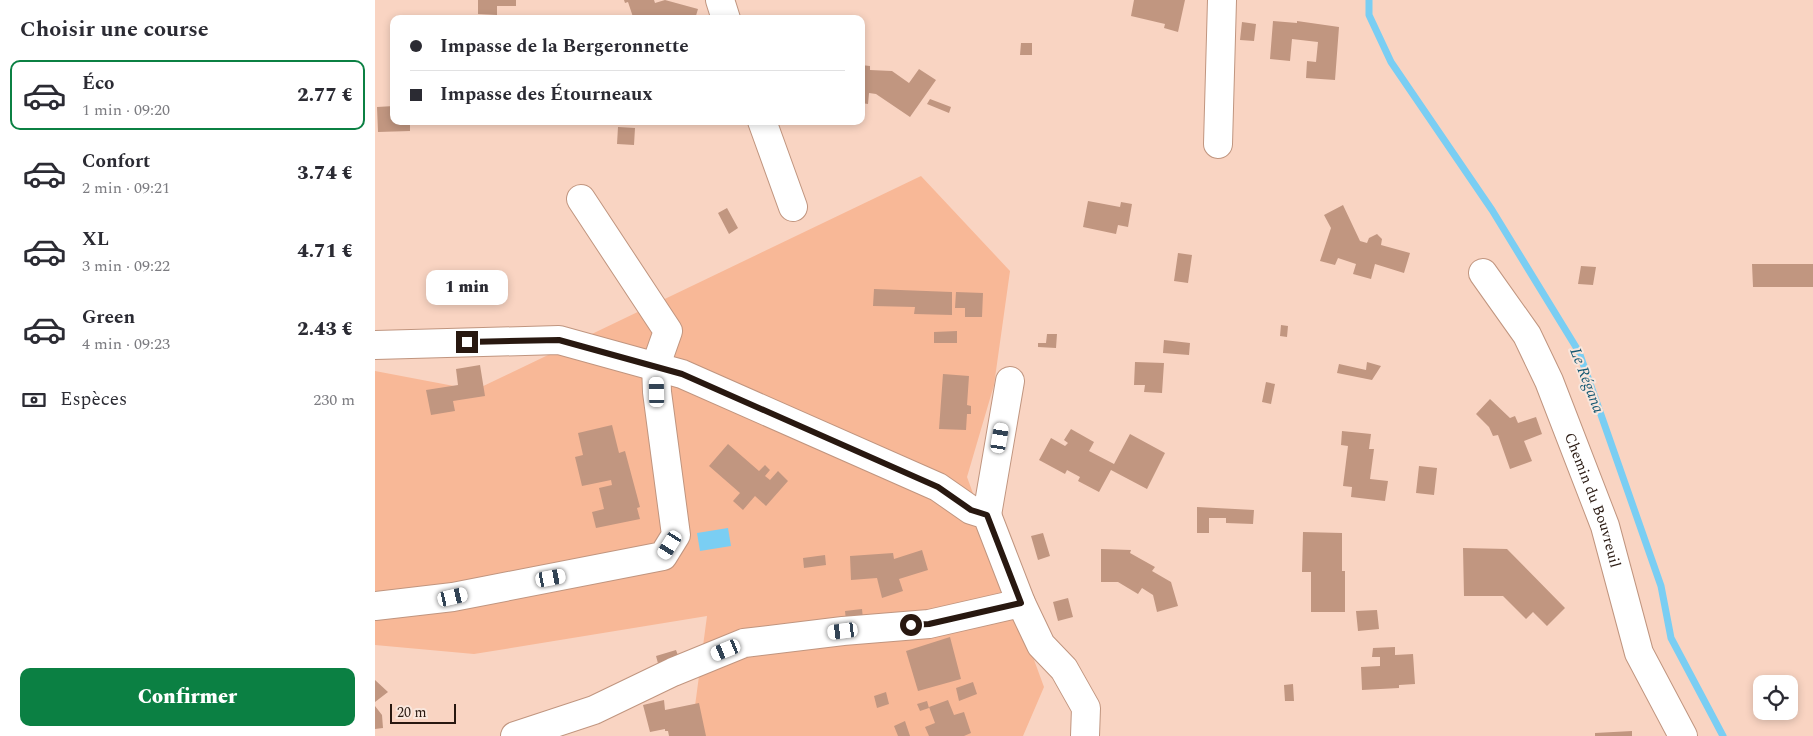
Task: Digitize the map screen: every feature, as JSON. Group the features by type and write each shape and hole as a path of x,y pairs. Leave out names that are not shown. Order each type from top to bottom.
{"street":[{"path":"720,0 725,15"},
{"path":"1218,144 1222,0"},
{"path":"763,125 793,207"},
{"path":"375,606 453,597 663,556 676,535 657,392 656,365 668,331 581,200"},
{"name":"Chemin du Bouvreuil","path":"1483,273 1527,336 1549,381 1605,526 1639,653 1683,736"},
{"path":"375,346 559,340 656,365 682,374 938,487 971,510 987,515"},
{"path":"1010,381 987,515 1021,603 1041,645 1064,669 1086,708 1085,736"},
{"path":"515,736 594,710 673,672 744,643 843,631 929,624 1021,603"}],"shaded area":[{"path":"921,176 1010,271 994,385 967,477 1044,687 1023,736 691,736 707,616 474,654 375,645 375,371 475,390"}],"water":[{"path":"728,528 731,546 700,551 697,533"}],"building":[{"path":"478,0 516,0 516,6 497,6 497,15 478,14"},
{"path":"624,0 654,0 655,3 665,0 698,9 696,15 632,15 628,2 625,3"},
{"path":"1134,0 1185,0 1178,32 1164,28 1165,24 1131,16"},
{"path":"1273,21 1297,23 1297,21 1339,27 1335,80 1306,78 1307,61 1316,62 1318,42 1292,39 1290,61 1270,59"},
{"path":"1242,22 1256,24 1254,41 1240,40"},
{"path":"1021,43 1032,43 1032,55 1020,55"},
{"path":"865,65 870,66 870,70 892,71 909,83 919,69 936,80 910,117 876,94 869,93 868,104 865,104"},
{"path":"930,99 951,107 949,113 927,104"},
{"path":"390,106 390,125 410,125 410,131 378,132 377,107"},
{"path":"618,127 635,128 634,145 617,144"},
{"path":"1088,201 1120,207 1121,202 1132,204 1128,227 1118,225 1116,234 1083,227"},
{"path":"1343,205 1360,241 1367,243 1369,238 1377,234 1382,239 1381,245 1410,253 1404,273 1375,264 1371,279 1353,274 1356,264 1338,258 1335,265 1320,261 1331,228 1324,215"},
{"path":"727,208 738,228 729,234 718,213"},
{"path":"1178,253 1192,255 1188,283 1174,281"},
{"path":"1752,264 1813,264 1813,287 1753,287"},
{"path":"1581,266 1596,267 1593,285 1578,284"},
{"path":"874,289 952,292 952,315 914,314 915,307 873,306"},
{"path":"956,292 983,293 982,317 965,317 965,308 955,308"},
{"path":"1281,325 1288,326 1287,337 1280,336"},
{"path":"957,331 957,343 934,343 934,332"},
{"path":"1047,334 1057,334 1056,348 1038,347 1038,343 1046,343"},
{"path":"1164,340 1190,343 1189,355 1163,353"},
{"path":"1135,362 1164,363 1162,393 1144,392 1145,385 1134,385"},
{"path":"1367,362 1381,366 1372,380 1337,373 1339,364 1366,370"},
{"path":"480,365 485,396 453,401 455,411 431,415 426,390 458,385 456,369"},
{"path":"943,374 969,376 967,405 971,406 971,414 967,414 966,430 939,429"},
{"path":"1266,382 1275,384 1271,404 1262,402"},
{"path":"1490,399 1510,418 1515,416 1518,423 1536,417 1542,434 1524,441 1532,461 1510,469 1498,435 1493,436 1489,427 1476,414"},
{"path":"612,425 619,453 625,451 640,507 637,508 640,519 596,528 592,512 604,509 599,488 612,485 611,480 582,486 575,457 583,455 578,433"},
{"path":"1071,429 1094,442 1089,451 1114,464 1130,434 1165,453 1147,489 1111,470 1099,492 1078,481 1080,477 1067,470 1065,474 1039,460 1051,438 1065,446 1068,443 1064,440"},
{"path":"1342,431 1371,434 1369,449 1374,449 1370,479 1388,481 1385,501 1351,497 1352,487 1343,486 1348,446 1341,445"},
{"path":"728,444 759,471 765,465 770,470 765,476 770,480 778,471 788,481 766,506 755,496 743,510 733,501 740,493 709,466"},
{"path":"1419,466 1437,468 1434,495 1416,493"},
{"path":"1197,507 1254,510 1253,524 1226,523 1226,518 1209,518 1209,533 1197,533"},
{"path":"1303,532 1342,533 1342,571 1345,571 1345,612 1311,612 1311,572 1302,572"},
{"path":"1043,533 1050,556 1038,560 1031,536"},
{"path":"1463,548 1507,549 1565,608 1547,626 1533,612 1526,619 1503,596 1464,596"},
{"path":"1101,549 1131,550 1130,553 1155,567 1152,571 1171,582 1178,606 1157,612 1153,595 1142,588 1138,594 1118,582 1101,582"},
{"path":"922,550 928,570 899,579 903,591 882,598 877,578 851,580 850,556 893,553 894,559"},
{"path":"825,555 826,565 804,568 803,558"},
{"path":"1068,598 1073,617 1058,621 1053,602"},
{"path":"862,609 863,619 846,620 845,611"},
{"path":"1377,610 1379,629 1358,631 1356,611"},
{"path":"950,637 961,679 918,691 906,651"},
{"path":"1395,647 1395,655 1413,654 1415,684 1399,685 1399,688 1362,690 1361,667 1380,666 1380,657 1372,657 1373,648"},
{"path":"676,650 680,661 659,667 656,656"},
{"path":"375,680 388,692 375,702"},
{"path":"973,682 977,694 959,701 956,688"},
{"path":"1293,684 1294,701 1285,701 1284,685"},
{"path":"886,692 889,704 877,708 874,696"},
{"path":"664,700 665,710 699,703 706,736 669,736 668,731 665,731 665,729 650,732 643,705"},
{"path":"948,700 954,715 964,712 971,733 964,736 929,736 925,727 935,723 929,707"},
{"path":"927,701 929,708 920,711 917,704"},
{"path":"375,706 382,715 383,728 375,729"},
{"path":"905,721 910,736 898,736 894,726"},
{"path":"1632,731 1632,736 1595,736 1595,733"}],"waterway":[{"name":"Le Régana","path":"1369,0 1369,15 1391,62 1492,210 1579,352 1661,586 1671,638 1723,736"}],"route":[{"path":"467,342 559,340 656,365 682,374 938,487 971,510 987,515 1021,603 983,610 929,624 911,625"}]}
